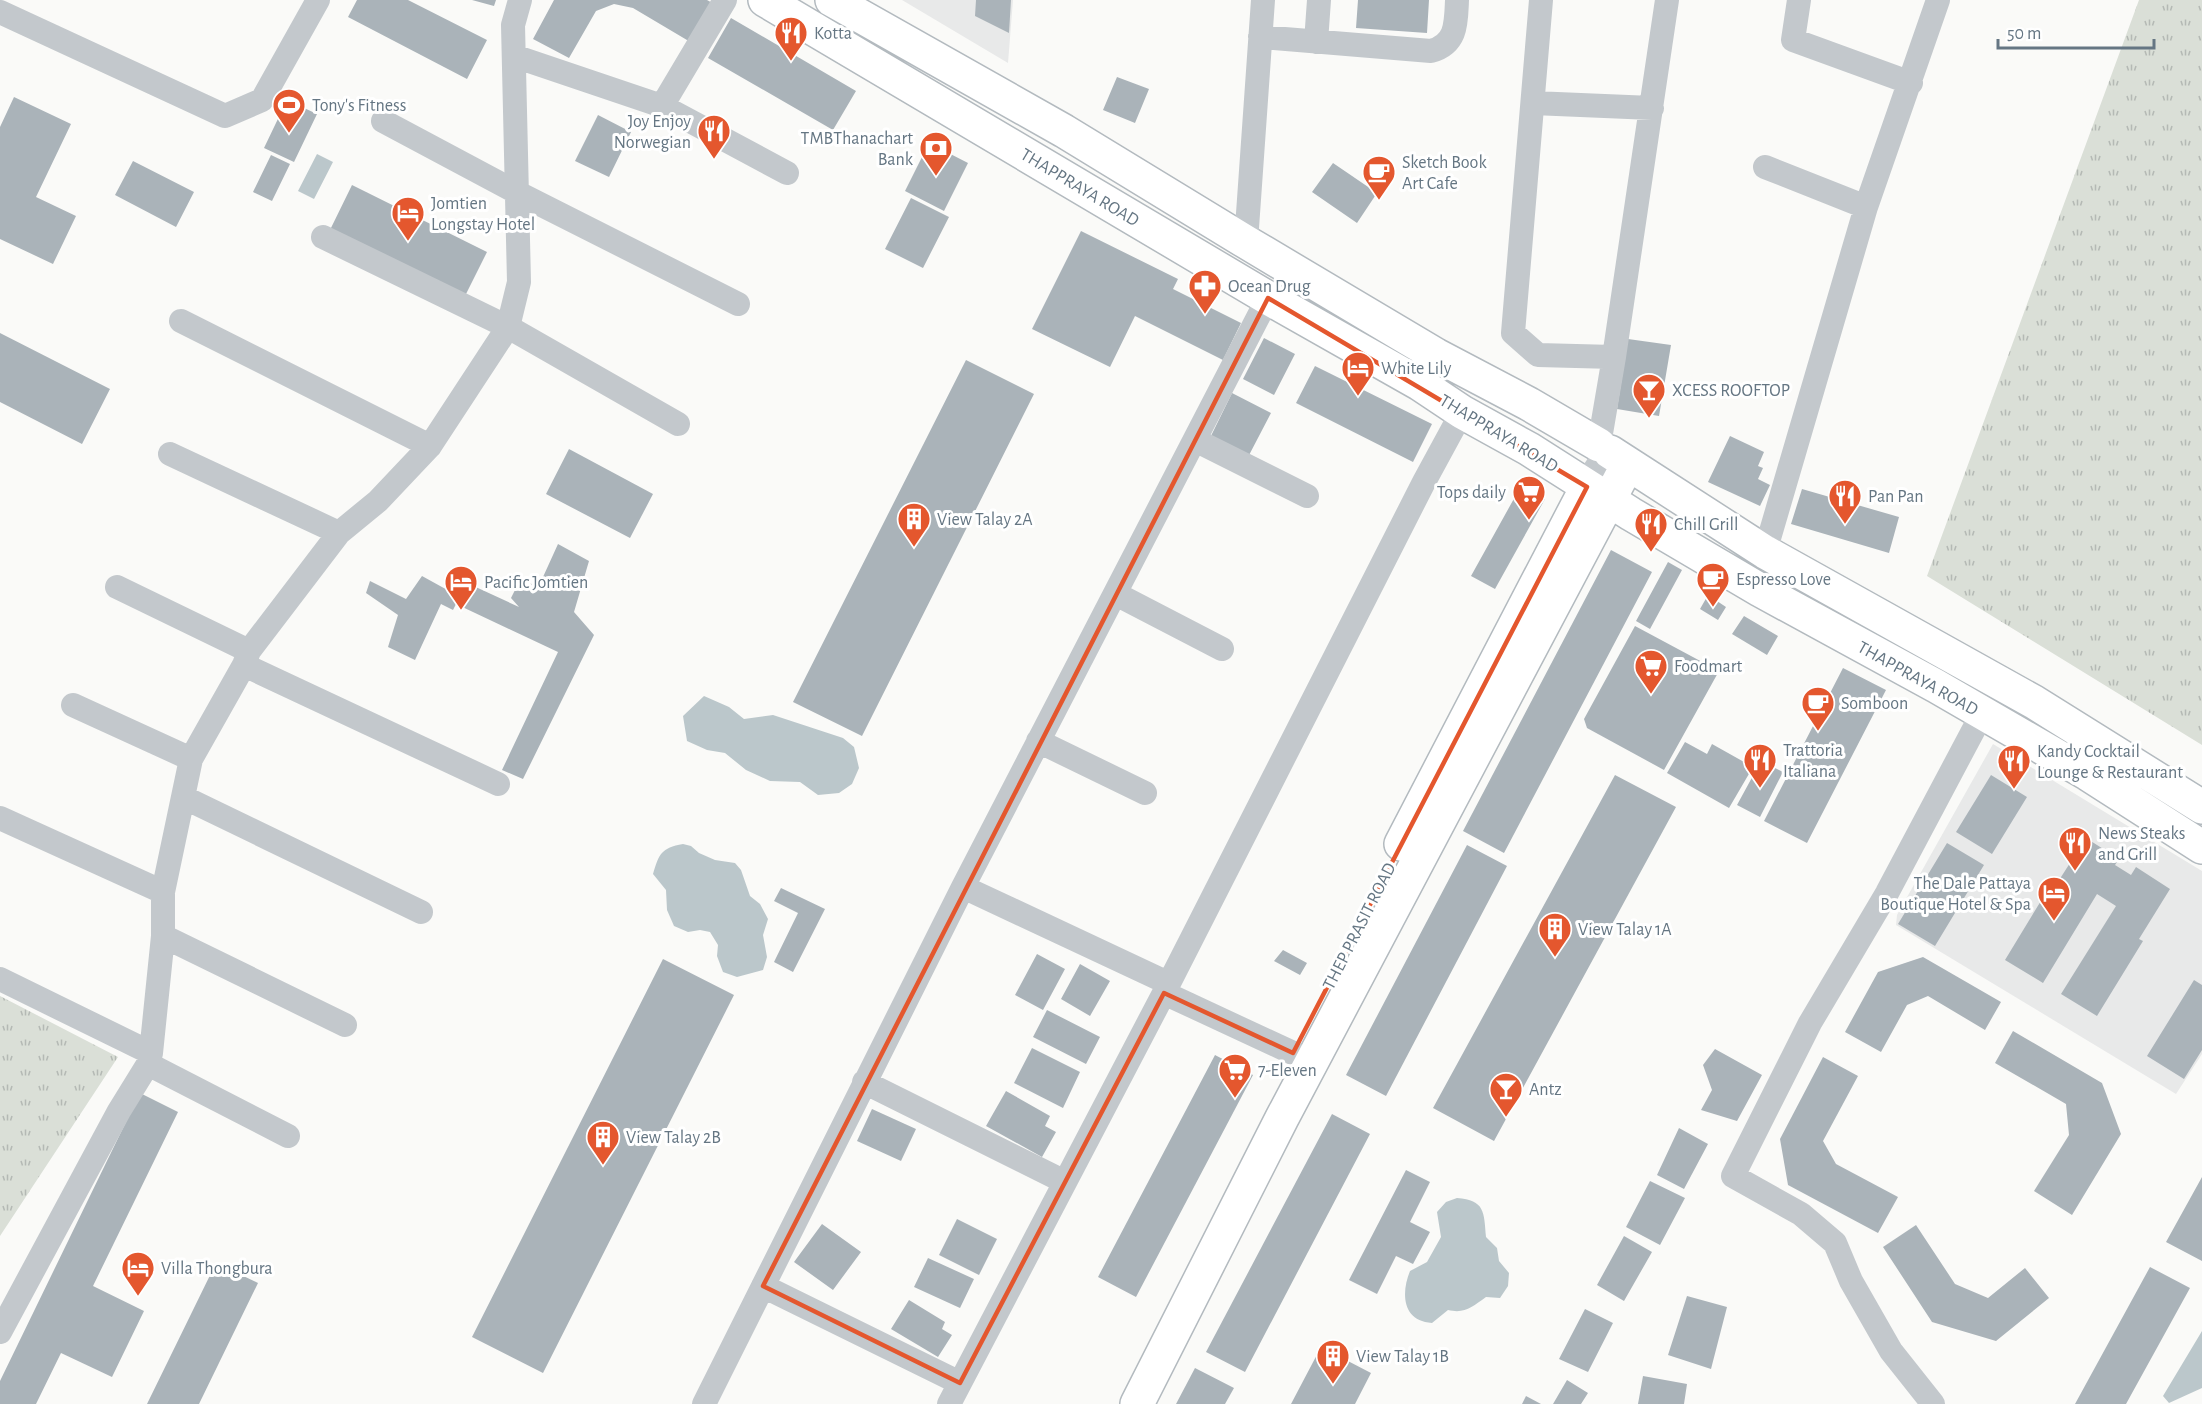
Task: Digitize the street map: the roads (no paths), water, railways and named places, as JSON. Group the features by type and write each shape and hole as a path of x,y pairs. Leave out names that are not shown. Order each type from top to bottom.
{"main road":[{"name":"THAPPRAYA ROAD","path":"765,0 1268,298 1420,384 1462,412 1529,449 1760,590 2088,774 2202,847"},
{"name":"THAPPRAYA ROAD","path":"832,0 1064,131 1246,243 1436,355 1529,404 1766,552 2034,702 2202,807"},
{"name":"THEP PRASIT ROAD","path":"1137,1404 1598,493 1612,454"},
{"name":"THEP PRASIT ROAD","path":"1115,1404 1293,1053 1598,493"}],"street":[{"path":"0,12 225,116 262,100 318,0"},
{"path":"0,1332 150,1058 163,936 163,892 191,759 247,658 339,533 378,501 430,446 508,327 519,282 513,25 520,0"},
{"path":"662,106 725,0"},
{"path":"1246,243 1263,0"},
{"path":"1316,42 1318,0"},
{"path":"1260,37 1431,51 1448,43 1452,35 1457,0"},
{"path":"1541,0 1513,333 1538,355 1614,357"},
{"path":"1612,454 1614,357 1667,0"},
{"path":"1799,0 1793,40 1911,83"},
{"path":"1766,552 1866,207 1938,0"},
{"path":"514,56 662,106 787,173"},
{"path":"1533,103 1652,108"},
{"path":"383,121 518,193 738,304"},
{"path":"1765,167 1866,207"},
{"path":"323,237 508,327 678,424"},
{"path":"704,1404 963,887 1268,298"},
{"path":"181,321 430,446"},
{"path":"763,1286 955,1394 1166,988 1418,493 1462,412"},
{"path":"1195,440 1307,496"},
{"path":"170,454 339,533"},
{"path":"117,587 247,658 498,784"},
{"path":"1116,594 1222,649"},
{"path":"73,705 191,759"},
{"path":"1933,1404 1891,1351 1851,1281 1835,1243 1801,1215 1733,1176 1810,1023 1887,893 1982,714"},
{"path":"1038,741 1145,794"},
{"path":"183,797 421,912"},
{"path":"0,818 163,892"},
{"path":"963,887 1293,1053"},
{"path":"163,936 345,1025"},
{"path":"0,979 150,1058 288,1136"},
{"path":"864,1082 1065,1182"}],"place":[{"name":"Kotta","path":"791,62"},
{"name":"Tony's Fitness","path":"289,134"},
{"name":"Joy Enjoy Norwegian","path":"714,160"},
{"name":"TMBThanachart Bank","path":"936,177"},
{"name":"Sketch Book Art Cafe","path":"1379,201"},
{"name":"Jomtien Longstay Hotel","path":"408,242"},
{"name":"Ocean Drug","path":"1205,315"},
{"name":"White Lily","path":"1358,397"},
{"name":"XCESS ROOFTOP","path":"1649,419"},
{"name":"Tops daily","path":"1529,521"},
{"name":"Pan Pan","path":"1845,525"},
{"name":"View Talay 2A","path":"914,548"},
{"name":"Chill Grill","path":"1651,553"},
{"name":"Espresso Love","path":"1713,608"},
{"name":"Pacific Jomtien","path":"461,611"},
{"name":"Foodmart","path":"1651,695"},
{"name":"Somboon","path":"1818,732"},
{"name":"Trattoria Italiana","path":"1760,789"},
{"name":"Kandy Cocktail Lounge & Restaurant","path":"2014,790"},
{"name":"News Steaks and Grill","path":"2075,872"},
{"name":"The Dale Pattaya Boutique Hotel & Spa","path":"2054,922"},
{"name":"View Talay 1A","path":"1555,958"},
{"name":"7-Eleven","path":"1235,1099"},
{"name":"Antz","path":"1506,1118"},
{"name":"View Talay 2B","path":"603,1166"},
{"name":"Villa Thongbura","path":"138,1297"},
{"name":"View Talay 1B","path":"1333,1385"}]}
